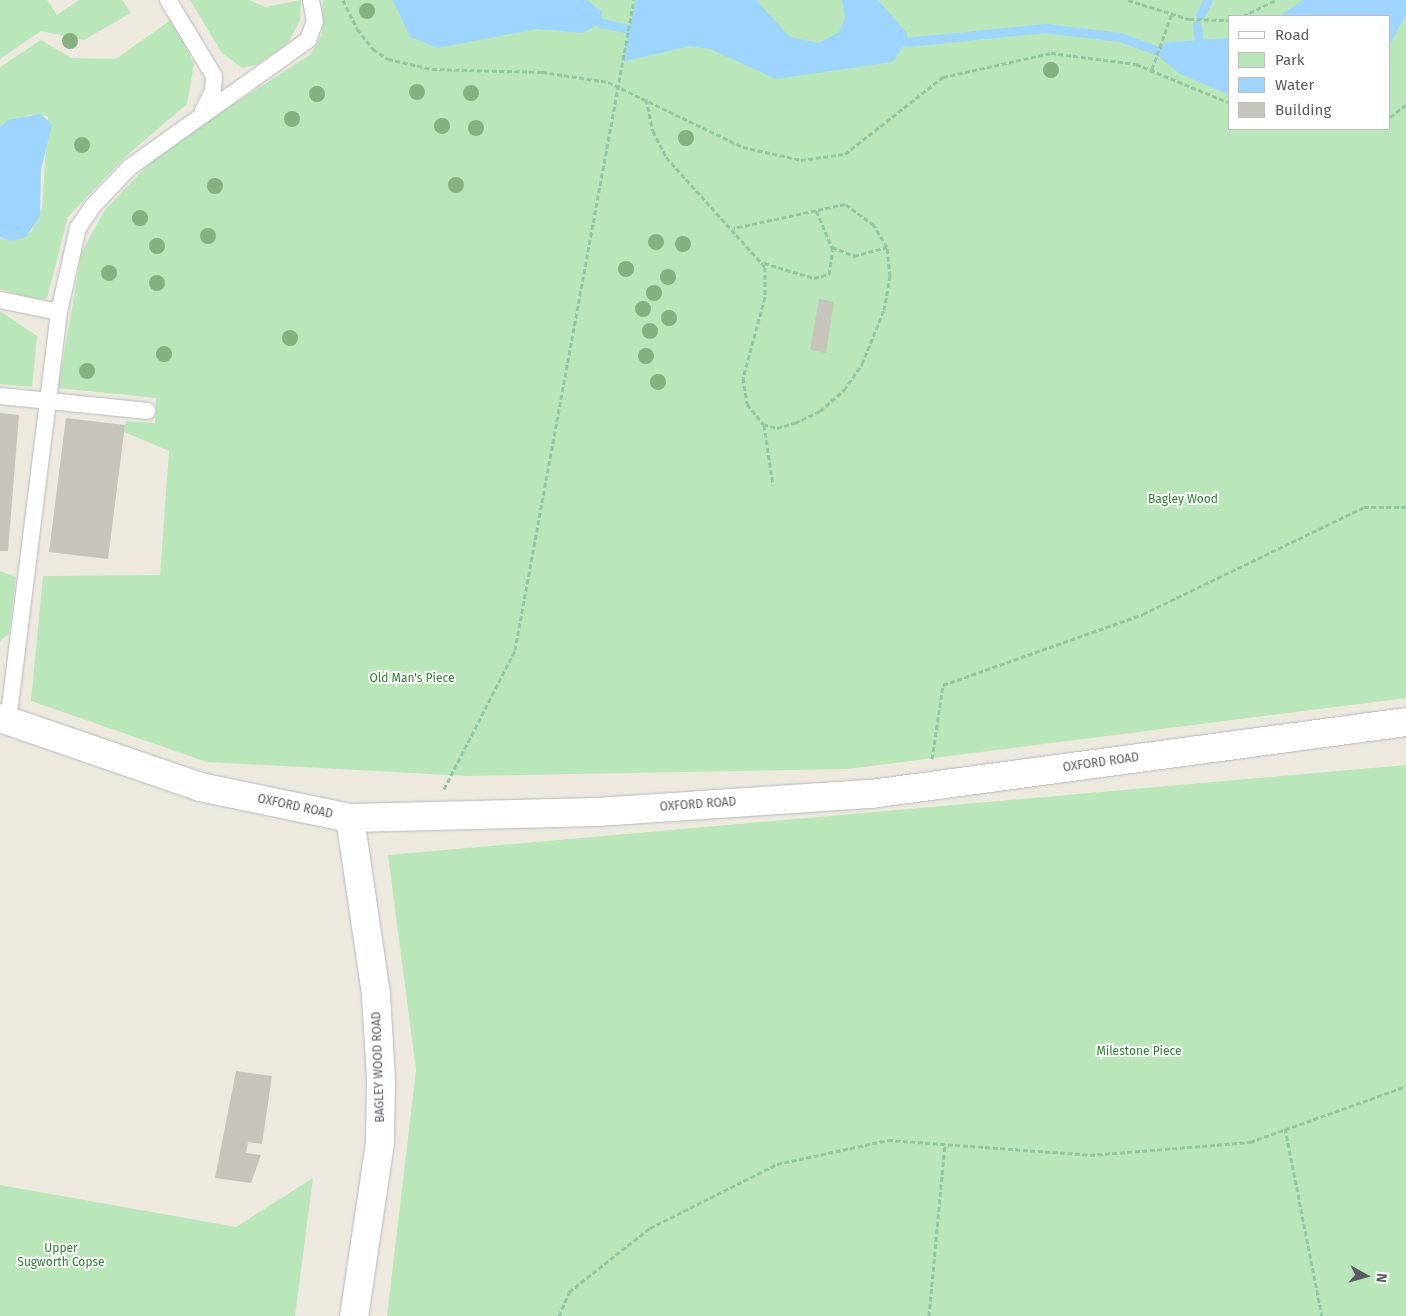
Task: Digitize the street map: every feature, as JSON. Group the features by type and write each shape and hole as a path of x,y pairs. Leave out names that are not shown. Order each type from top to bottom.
{"street":[{"name":"OXFORD ROAD","path":"4,720 200,788 350,818 597,812 928,786 1406,722"},
{"name":"BAGLEY WOOD ROAD","path":"350,818 376,996 381,1080 380,1143 354,1316"}],"lane":[{"path":"168,0 211,67 213,91 203,111"},
{"path":"4,720 59,312 78,228 92,206 130,167 203,111 308,40 315,21 311,0"},
{"path":"0,300 59,312"},
{"path":"0,396 147,411"}],"path":[{"path":"343,0 373,49 406,64 432,70 542,72 619,84 742,147 772,156 821,160 845,154 868,139 919,92 964,68 1056,53 1069,58 1121,60 1152,69 1228,102"},
{"path":"430,816 515,650 634,0"},
{"path":"1128,0 1189,18 1228,20"},
{"path":"1245,15 1276,0"},
{"path":"1152,69 1157,46 1172,13"},
{"path":"646,98 653,131 666,157 734,228 763,263 768,278 765,297 743,378 747,404 764,424 773,463 773,484"},
{"path":"1391,116 1406,105"},
{"path":"734,228 845,204 857,209 887,247 890,276 884,310 862,364 844,390 820,412 777,428 764,424"},
{"path":"763,263 814,278 833,269 832,247 816,210"},
{"path":"832,247 854,256 887,247"},
{"path":"928,786 943,685 1143,614 1364,508 1406,507"},
{"path":"558,1316 569,1292 650,1228 776,1164 888,1140 1090,1154 1250,1142 1406,1086"},
{"path":"1285,1128 1322,1316"},
{"path":"929,1316 945,1144"}],"green space":[{"path":"0,0 47,0 57,15 79,0 122,0 131,13 84,40 41,31 0,59"},
{"path":"190,0 249,0 266,7 301,0 300,21 287,44 256,65 242,68 222,53"},
{"path":"323,0 1406,0 1406,698 847,769 468,776 207,762 31,701 43,576 160,575 169,451 124,432 126,421 155,423 156,398 58,388 82,251 105,210 145,168 184,136 311,54 322,34"},
{"path":"172,19 194,64 187,104 126,156 68,217 47,298 39,300 0,289 0,237 10,241 31,232 42,208 48,116 29,115 0,127 0,67 41,40 71,58 116,59"},
{"path":"0,311 37,336 32,387 0,384"},
{"path":"0,571 16,577 9,634 0,641"},
{"name":"Milestone Piece","path":"1406,765 1406,1316 387,1316 416,1070 388,855"},
{"name":"Upper Sugworth Copse","path":"313,1178 295,1316 0,1316 0,1185 236,1227"}],"water":[{"path":"393,0 587,0 602,12 601,23 583,33 536,29 438,48 410,37"},
{"path":"636,0 756,0 790,37 819,43 839,32 845,18 842,0 878,0 907,33 907,42 892,62 776,79 710,49 690,46 622,62"},
{"path":"1303,0 1406,0 1406,14 1391,42 1391,15 1281,15"},
{"path":"1228,38 1228,94 1180,74 1160,58 1162,44"},
{"path":"40,114 52,124 41,170 40,216 26,237 10,241 0,237 0,127 8,120"}],"building":[{"path":"819,299 834,302 826,353 810,350"},
{"path":"0,413 19,415 8,551 0,551"},
{"path":"66,418 125,425 108,559 49,552"},
{"path":"236,1071 272,1076 262,1144 248,1142 246,1153 261,1155 251,1183 215,1178"}],"waterway":[{"path":"1200,15 1208,0"},
{"path":"601,23 629,29"},
{"path":"1197,25 1199,41"},
{"path":"907,42 1045,28 1120,37 1158,51"}],"park label":[{"name":"Bagley Wood","path":"1183,500"},
{"name":"Old Man's Piece","path":"412,679"}]}
